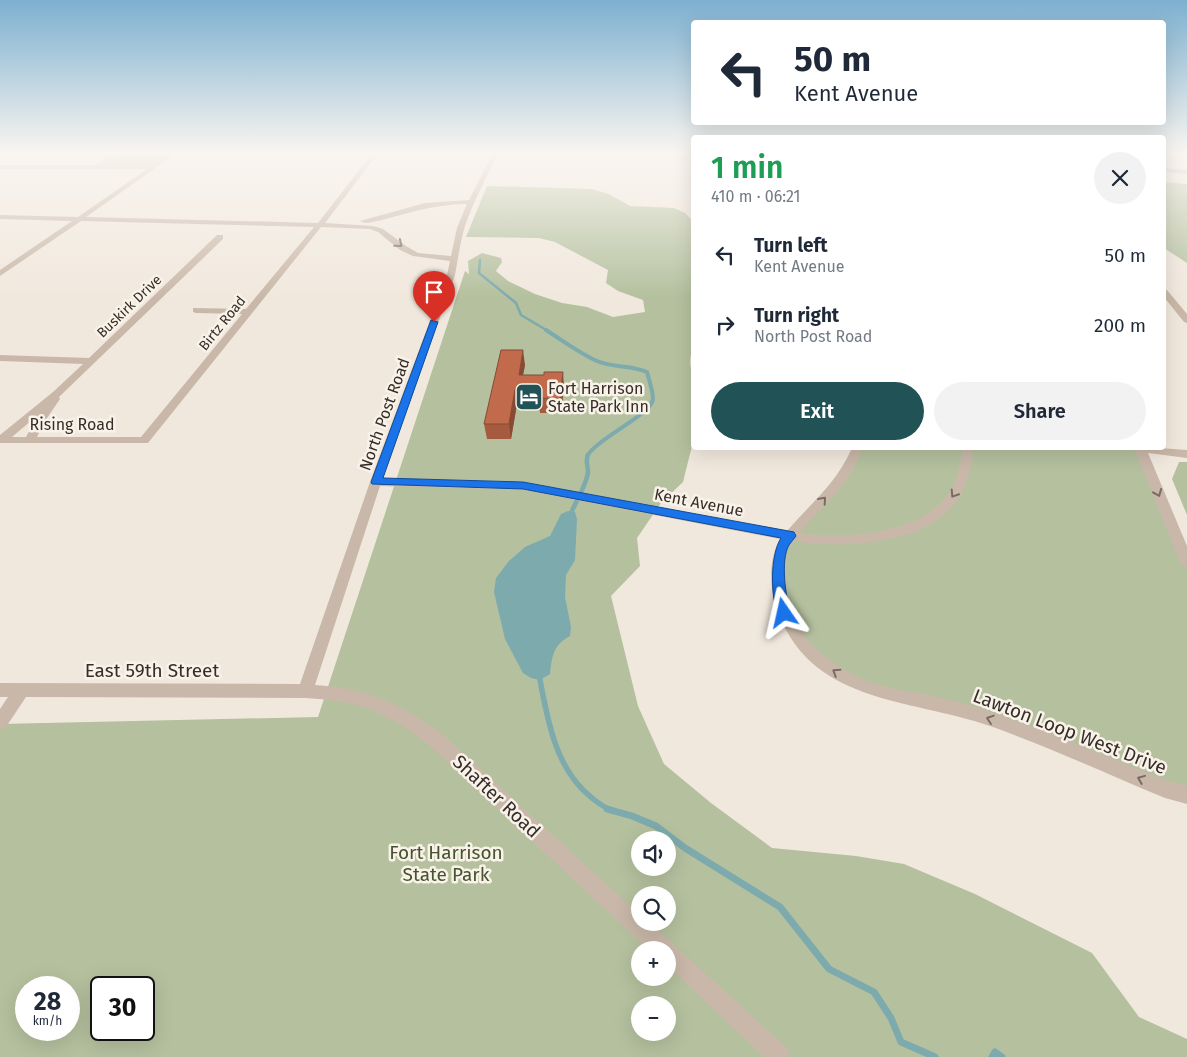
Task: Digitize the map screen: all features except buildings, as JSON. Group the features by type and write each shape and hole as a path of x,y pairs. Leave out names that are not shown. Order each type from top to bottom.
{"street":[{"path":"0,274 106,200"},
{"name":"Birtz Road","path":"144,441 339,200"},
{"path":"0,218 321,223 366,221 389,217 406,210 437,203 471,202"},
{"name":"North Post Road","path":"305,690 376,482 456,259 459,234 471,202"},
{"path":"384,232 383,223 389,217"},
{"name":"Buskirk Drive","path":"220,237 217,237 226,224 225,221"},
{"name":"Buskirk Drive","path":"0,440 18,429 34,412 57,394 220,237 224,237 237,225 244,222"},
{"path":"321,223 373,227 384,232 402,248 410,252 432,257 456,259"},
{"path":"1166,294 1187,320"},
{"path":"198,307 252,308"},
{"path":"0,358 92,361"},
{"name":"Buskirk Drive","path":"31,440 33,429 48,412 57,394"},
{"name":"Rising Road","path":"0,440 144,441"},
{"name":"Lawton Loop West Drive","path":"856,450 831,492 784,542 780,554 779,595 784,613 793,631 805,647 835,672 861,686 881,693 941,705 996,721 1166,789 1187,795"},
{"name":"Kent Avenue","path":"376,482 510,484 611,501 790,536 820,540 859,539 890,534 926,520 945,506 958,489 968,450"},
{"path":"1141,450 1187,562"},
{"path":"1156,450 1187,454"},
{"name":"East 59th Street","path":"0,690 305,690"},
{"path":"0,722 22,690"},
{"name":"Shafter Road","path":"305,690 325,691 363,699 399,713 424,730 654,941"},
{"path":"676,960 780,1057"}],"green space":[{"name":"Fort Harrison State Park","path":"481,200 620,200 630,206 674,208 685,213 691,219 691,450 683,482 661,503 637,538 640,566 611,596 638,706 664,764 711,803 772,848 856,856 904,864 975,894 1092,953 1139,1017 1187,1039 1187,1057 0,1057 0,724 318,717 465,271 469,274 468,261 482,253 501,258 502,262 496,271 508,281 535,294 562,303 587,307 613,317 645,312 643,300 618,291 606,283 608,270 555,242 539,238 466,237"},
{"path":"1166,200 1187,200 1187,263 1166,249"},
{"path":"856,450 1141,450 1187,562 1187,795 1054,744 835,672 784,613 784,542 854,456"},
{"path":"1179,462 1187,462 1187,515 1172,479"}],"water":[{"path":"568,511 575,512 577,519 575,560 566,575 565,597 571,627 570,636 560,643 554,652 550,674 540,680 531,678 523,673 505,639 494,592 496,578 509,561 525,547 550,536 561,514"}],"waterway":[{"path":"480,260 479,273 516,303 521,315 548,331"},
{"path":"546,330 597,361 647,372 653,396 650,405 644,412 602,442 587,456"},
{"path":"572,511 587,477 588,455"},
{"path":"540,680 550,728 570,774 592,798 612,810"},
{"path":"607,809 632,816 656,826 685,848 780,907 829,969 874,992 891,1018 901,1042 935,1057"},
{"path":"992,1057 995,1052 1002,1057"}],"place":[{"name":"Fort Harrison State Park Inn","path":"529,397"}],"route":[{"path":"434,322 376,482 510,484 611,501 790,536 784,542 780,554 779,595 784,613"}]}
